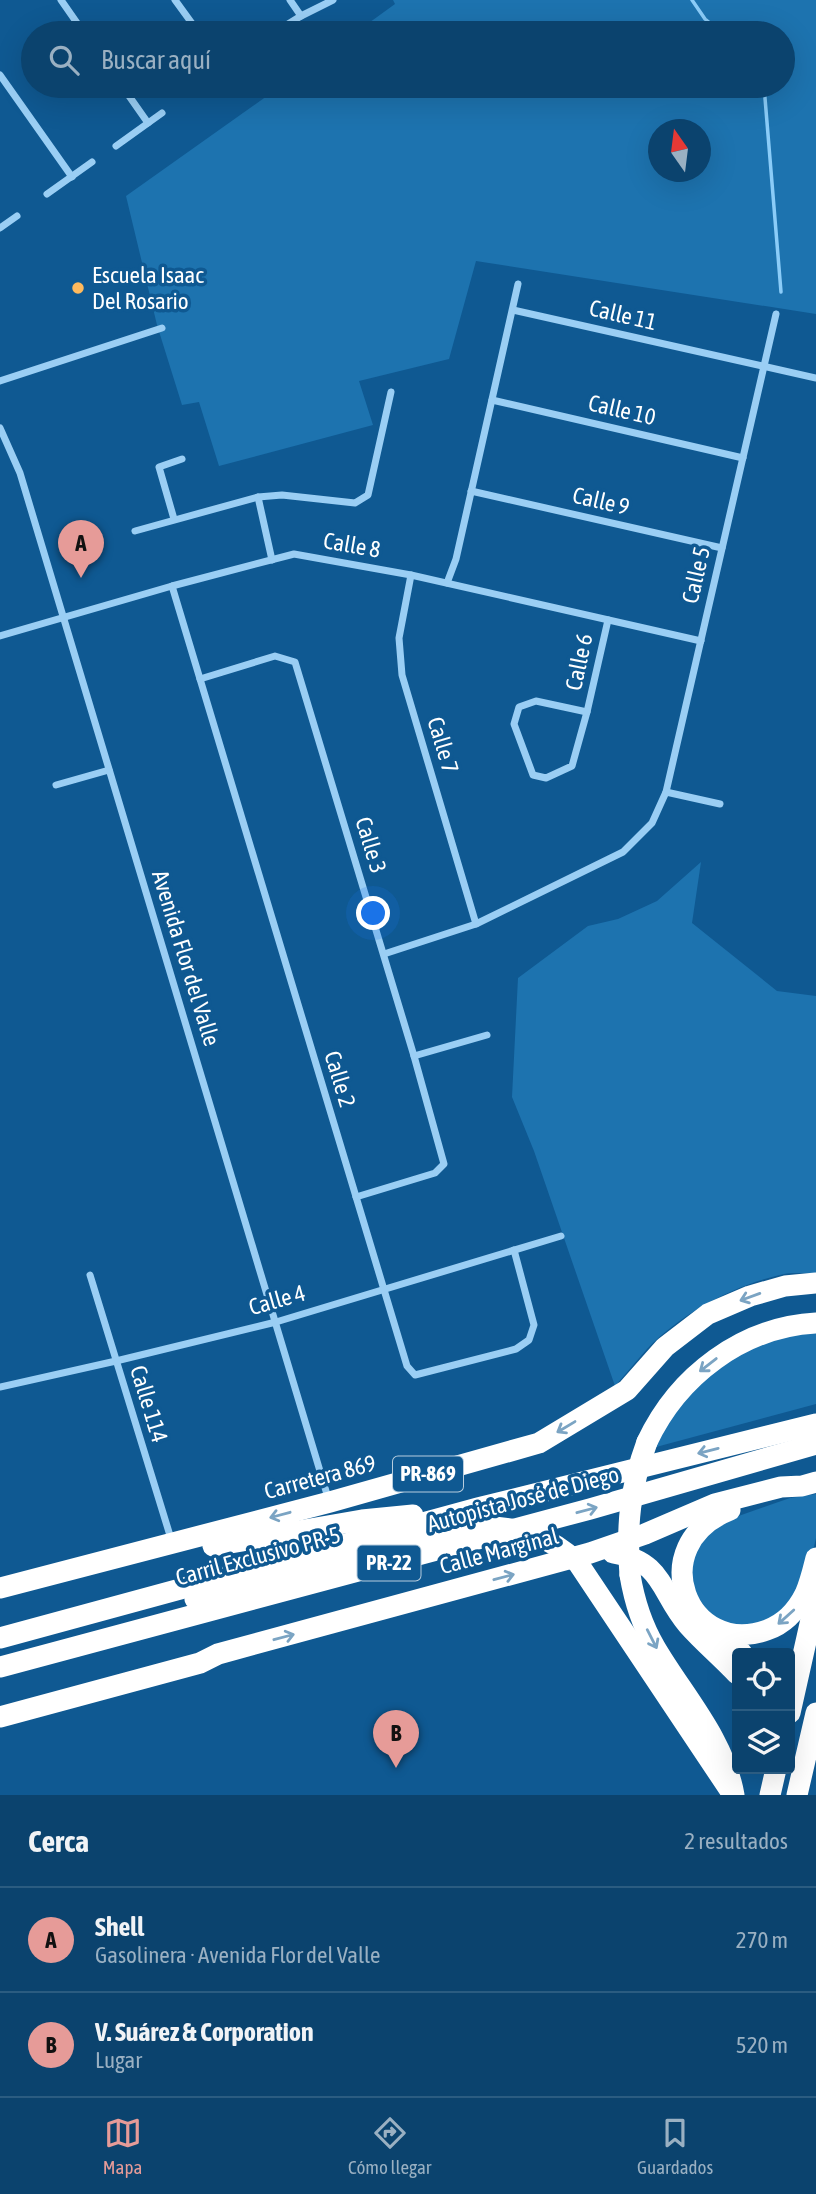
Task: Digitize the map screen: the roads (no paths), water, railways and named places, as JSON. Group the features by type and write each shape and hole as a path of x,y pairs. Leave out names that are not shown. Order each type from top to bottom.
{"highway":[{"name":"Carretera 869","path":"1,1587 330,1502 539,1443 626,1390 665,1347 708,1314 773,1289 816,1283"},
{"path":"734,1795 720,1750 649,1635 635,1600 630,1575 629,1512 635,1476 647,1442 660,1417 700,1371 723,1353 763,1334 816,1323"},
{"name":"Autopista José de Diego","path":"0,1667 590,1509 776,1445 816,1424"},
{"name":"Autopista José de Diego","path":"0,1638 478,1508 776,1445 816,1444"},
{"path":"590,1553 645,1534 715,1504 781,1487 809,1484"},
{"path":"809,1484 783,1495 726,1511 701,1527 690,1541 681,1572 687,1598 696,1612 715,1628 734,1634 762,1632 779,1625 793,1613 810,1583 816,1558"},
{"path":"1,1587 62,1580 234,1542 362,1520 478,1508"},
{"name":"Carril Exclusivo PR-5","path":"0,1653 465,1529 502,1527 536,1535 552,1542 578,1563 734,1795"},
{"path":"590,1553 630,1556 649,1566 686,1623 732,1669"},
{"name":"Calle Marginal","path":"0,1717 200,1663 218,1654 590,1553"},
{"path":"791,1711 816,1597"},
{"path":"706,1642 732,1650"},
{"path":"797,1795 816,1713"},
{"path":"770,1795 775,1774"}],"street":[{"path":"61,0 76,21"},
{"path":"175,0 190,21"},
{"path":"290,0 301,16"},
{"path":"293,21 333,0"},
{"path":"0,75 72,177"},
{"path":"130,98 148,123"},
{"path":"116,146 162,113"},
{"path":"47,194 93,162"},
{"path":"0,228 17,216"},
{"path":"447,583 456,559 518,284"},
{"name":"Calle 11","path":"513,310 816,378"},
{"name":"Calle 5","path":"384,954 476,924 623,852 652,823 666,792 776,314"},
{"path":"0,381 163,328"},
{"path":"135,531 258,497 282,495 355,503 368,495 391,392"},
{"name":"Calle 10","path":"492,400 743,458"},
{"name":"Avenida Flor del Valle","path":"0,428 20,473 330,1502"},
{"path":"174,519 159,467 182,459"},
{"name":"Calle 9","path":"471,491 722,548"},
{"path":"258,497 272,560"},
{"name":"Calle 8","path":"0,636 294,554 411,575 701,641"},
{"name":"Calle 7","path":"411,575 399,638 402,675 476,924"},
{"name":"Calle 2","path":"172,586 383,1289 407,1366 415,1375 516,1349 529,1340 534,1325 514,1250"},
{"name":"Calle 6","path":"587,712 536,701 519,707 514,724 533,775 546,778 572,766 587,712 608,620"},
{"name":"Calle 3","path":"200,679 275,656 295,662 384,954 444,1164 435,1173 356,1197"},
{"path":"55,785 109,770"},
{"path":"666,792 720,804"},
{"path":"414,1056 487,1035"},
{"name":"Calle 4","path":"0,1387 276,1322 561,1236"},
{"name":"Calle 114","path":"90,1275 172,1543"},
{"name":"Calle Marginal","path":"0,1709 218,1654"}],"waterway":[{"path":"692,0 707,21"},
{"path":"765,98 781,292"}],"place":[{"name":"Escuela Isaac Del Rosario","path":"78,288"},
{"name":"Shell","path":"81,578"},
{"name":"V. Suárez & Corporation","path":"396,1768"}]}
